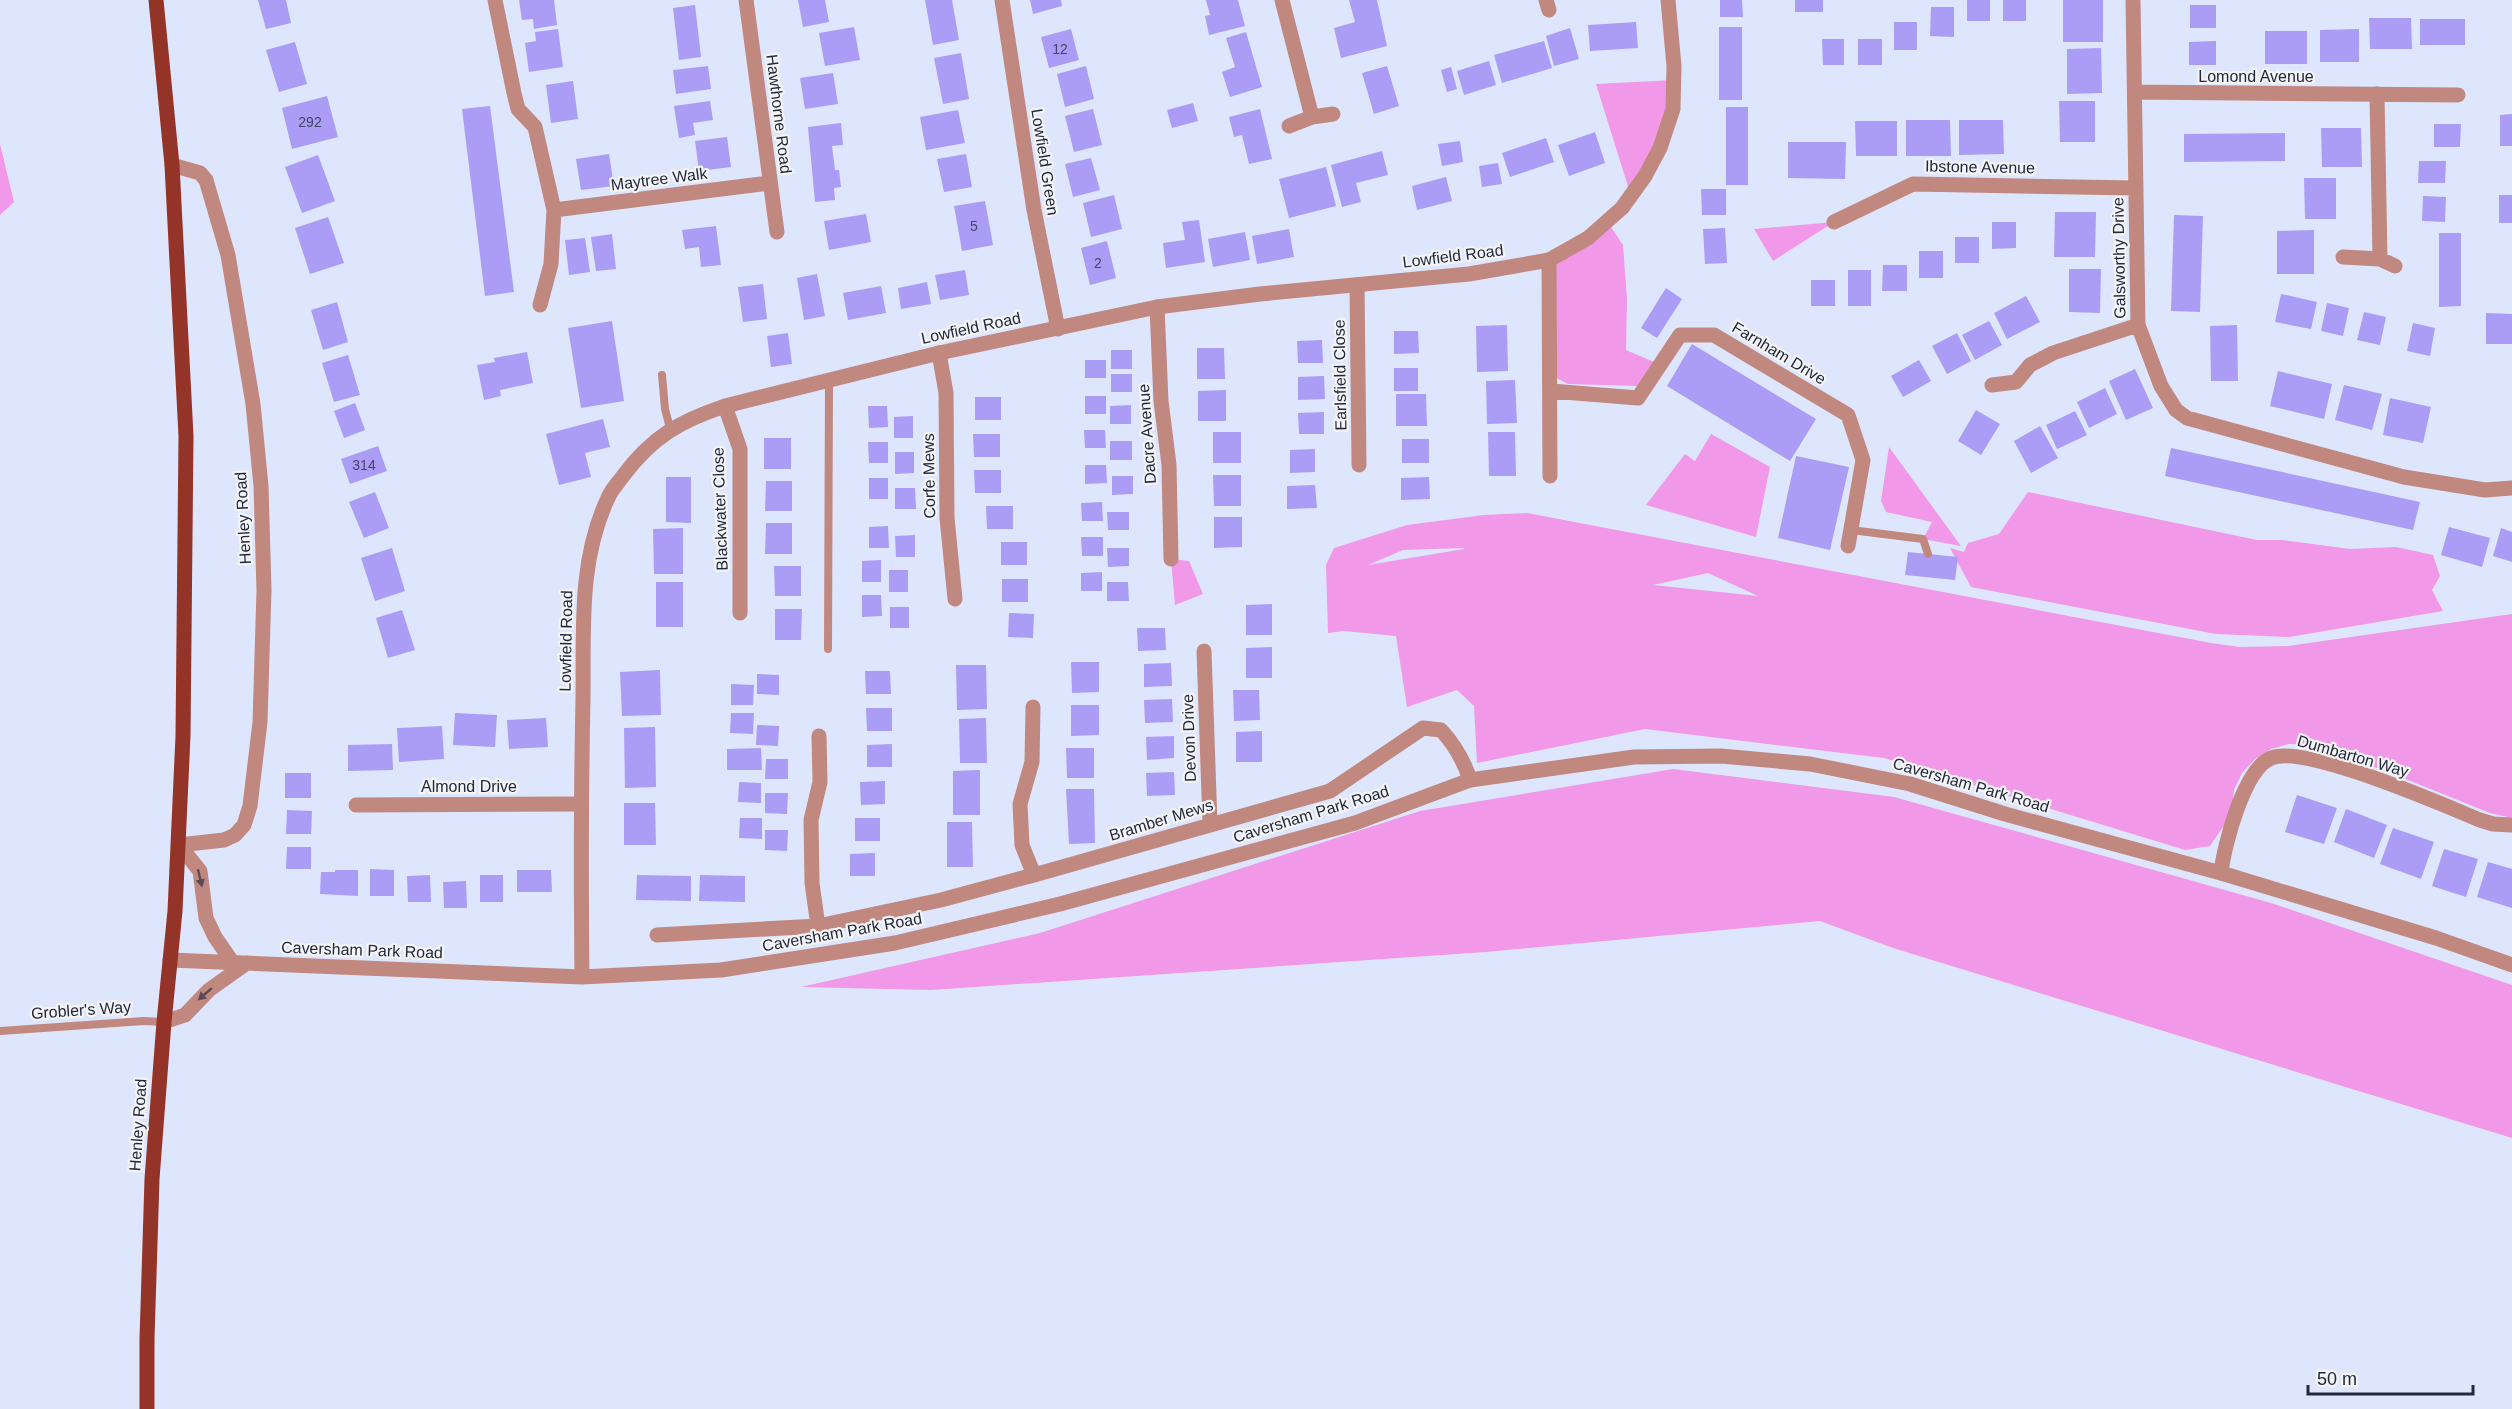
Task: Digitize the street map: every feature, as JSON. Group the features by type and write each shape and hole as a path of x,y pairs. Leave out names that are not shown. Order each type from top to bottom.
{"main road":[{"name":"Henley Road","path":"147,1409 147,1339 153,1179 179,845 184,715 186,436 172,165 156,0"}],"street":[{"path":"495,0 519,109 535,127 554,210 551,264 540,305"},
{"name":"Hawthorne Road","path":"746,0 777,232"},
{"name":"Lowfield Green","path":"1002,0 1034,210 1058,329"},
{"path":"1282,0 1312,117"},
{"name":"Lowfield Road","path":"582,977 581,804 586,573 594,532 608,496 648,446 670,428 695,416 726,406 939,353 1157,307 1469,274 1549,260 1588,238 1622,208 1646,176 1660,148 1673,109 1674,66 1668,0"},
{"name":"Galsworthy Drive","path":"2133,0 2138,325 2161,386 2176,410 2187,418 2404,477 2485,490 2512,488"},
{"name":"Lomond Avenue","path":"2136,92 2458,95"},
{"path":"2377,94 2380,259"},
{"path":"1289,126 1312,117 1333,114"},
{"name":"Henley Road","path":"172,165 200,173 206,180 228,255 253,404 264,522 260,722 250,806 244,825 235,835 224,840 179,845"},
{"name":"Maytree Walk","path":"554,210 769,183"},
{"name":"Ibstone Avenue","path":"1834,222 1913,184 2135,188"},
{"path":"2343,257 2380,259 2395,266"},
{"path":"1549,260 1550,476"},
{"name":"Earlsfield Close","path":"1357,285 1359,465"},
{"name":"Dacre Avenue","path":"1157,307 1161,401 1169,465 1170,559"},
{"path":"1992,385 2016,382 2030,365 2053,352 2138,325"},
{"name":"Farnham Drive","path":"1551,391 1638,398 1680,335 1714,335 1848,414 1863,460 1849,538"},
{"name":"Corfe Mews","path":"939,353 946,393 946,518 955,599"},
{"name":"Blackwater Close","path":"726,406 740,449 740,614"},
{"name":"Devon Drive","path":"1204,651 1210,824"},
{"path":"1033,707 1032,762 1020,804 1023,845 1034,875"},
{"name":"Bramber Mews","path":"657,935 818,926 941,900 1034,875 1330,790 1423,728 1441,730 1466,767 1470,780"},
{"path":"818,926 812,884 811,820 820,782 819,736"},
{"name":"Dumbarton Way","path":"2221,873 2223,853 2250,779 2270,758 2289,754 2388,782 2480,820 2493,824 2512,825"},
{"name":"Caversham Park Road","path":"170,960 582,977 722,970 895,944 1060,904 1354,823 1470,780 1634,757 1721,756 1810,764 1910,784 2006,814 2221,873 2436,938 2512,965"},
{"name":"Almond Drive","path":"356,805 581,804"},
{"path":"164,1022 185,1015 208,990 240,963 215,937 206,918 200,871 179,845"}],"lane":[{"path":"662,375 665,409 670,428"},
{"path":"828,649 829,380"},
{"path":"1849,538 1923,539 1928,554"},
{"name":"Grobler's Way","path":"0,1031 144,1021 164,1022"}],"shaded area":[{"path":"1674,80 1660,148 1631,196 1596,84"},
{"path":"0,144 14,202 0,215"},
{"path":"1607,221 1623,245 1627,299 1626,350 1654,362 1637,386 1568,384 1551,375 1549,260"},
{"path":"1834,222 1773,261 1754,229"},
{"path":"1711,434 1770,467 1756,537 1646,505 1685,454 1695,461"},
{"path":"1889,447 1961,546 1923,539 1932,522 1886,512 1881,501"},
{"path":"2028,492 2257,540 2282,540 2350,549 2396,547 2433,555 2440,576 2432,590 2443,611 2289,637 2216,634 1971,587 1950,548 1964,552 1968,543 1999,534"},
{"path":"1527,513 2240,647 2288,646 2512,614 2512,818 2490,813 2383,770 2308,745 2289,744 2271,749 2255,759 2242,773 2234,790 2232,809 2210,846 2185,850 1884,758 1645,729 1477,763 1474,706 1457,690 1407,707 1396,636 1344,631 1328,633 1326,565 1334,548 1407,525 1484,515","holes":["1464,549 1368,565 1403,550","1708,573 1758,596 1653,585"]},
{"path":"1171,559 1189,561 1203,594 1175,605"},
{"path":"1673,769 1894,797 2271,903 2512,985 2512,1138 1893,948 1820,921 1486,952 931,990 801,987 1040,933 1420,811"}],"building":[{"path":"258,0 286,0 291,23 266,29"},
{"path":"519,0 554,0 557,25 534,29 533,19 522,20"},
{"path":"798,0 825,0 829,22 803,27"},
{"path":"925,0 952,0 959,40 933,45"},
{"path":"1030,0 1061,0 1062,6 1033,14"},
{"path":"1206,0 1238,0 1245,26 1209,35 1205,16 1210,15"},
{"path":"1349,0 1377,0 1387,46 1341,58 1334,28 1355,22"},
{"path":"1720,0 1742,0 1743,17 1720,17"},
{"path":"1795,0 1823,0 1823,12 1795,12"},
{"path":"1967,0 1990,0 1990,21 1967,21"},
{"path":"2003,0 2026,0 2026,21 2003,21"},
{"path":"2063,0 2103,0 2103,42 2063,42"},
{"path":"695,5 701,57 679,60 673,8"},
{"path":"2190,5 2216,5 2216,28 2190,28"},
{"path":"1931,7 1954,7 1954,37 1930,36"},
{"path":"2369,18 2411,18 2412,49 2370,49"},
{"path":"2420,19 2465,19 2465,45 2420,45"},
{"path":"1636,22 1638,48 1590,51 1588,25"},
{"path":"1894,22 1917,22 1917,50 1894,50"},
{"path":"854,27 860,60 825,66 819,33"},
{"path":"1719,27 1742,27 1742,100 1719,100"},
{"path":"1570,28 1579,59 1554,66 1546,36"},
{"path":"558,29 563,67 529,72 525,43 536,41 535,32"},
{"path":"1071,29 1079,60 1049,68 1041,37"},
{"path":"2359,29 2359,62 2320,62 2320,30"},
{"path":"2265,31 2307,31 2307,64 2265,64"},
{"path":"1246,32 1262,87 1230,97 1222,72 1235,67 1226,38"},
{"path":"1822,39 1844,39 1844,65 1823,65"},
{"path":"1858,39 1882,39 1882,65 1858,65"},
{"path":"1544,41 1552,68 1502,83 1494,55"},
{"path":"2216,41 2216,65 2189,65 2189,42"},
{"path":"295,42 307,84 279,92 266,50"},
{"path":"2101,48 2102,93 2067,94 2067,49"},
{"path":"961,53 969,99 943,104 934,58"},
{"path":"1489,61 1496,85 1464,95 1457,71"},
{"path":"708,66 711,89 676,94 673,70"},
{"path":"1086,66 1094,99 1065,107 1057,74"},
{"path":"1387,66 1399,106 1374,114 1362,73"},
{"path":"1451,67 1457,89 1447,92 1441,70"},
{"path":"833,73 838,104 805,109 800,78"},
{"path":"573,81 578,119 551,123 546,85"},
{"path":"327,96 338,137 292,149 282,108"},
{"path":"710,101 713,120 693,123 695,135 679,138 674,106"},
{"path":"2059,101 2095,101 2095,142 2060,142"},
{"path":"1193,103 1198,121 1172,128 1167,110"},
{"path":"490,106 514,292 485,296 462,109"},
{"path":"1726,107 1748,107 1748,185 1726,185"},
{"path":"1093,109 1102,145 1074,152 1065,116"},
{"path":"1260,109 1272,159 1249,164 1242,135 1234,137 1229,117"},
{"path":"958,110 965,143 926,150 920,117"},
{"path":"2512,114 2512,146 2500,146 2500,115"},
{"path":"1906,120 1950,120 1951,156 1906,156"},
{"path":"1959,120 2003,120 2004,154 1959,155"},
{"path":"1855,121 1897,121 1897,156 1856,156"},
{"path":"841,123 843,145 832,146 835,170 839,170 841,187 834,188 835,200 815,202 808,127"},
{"path":"2434,124 2461,124 2460,147 2434,147"},
{"path":"2321,128 2361,128 2362,167 2322,167"},
{"path":"1595,132 1605,163 1569,176 1558,145"},
{"path":"2285,133 2285,161 2184,162 2184,134"},
{"path":"727,137 731,167 699,171 695,141"},
{"path":"1546,138 1554,162 1510,177 1502,153"},
{"path":"1460,141 1463,162 1442,166 1438,144"},
{"path":"1788,142 1846,142 1845,179 1788,178"},
{"path":"1382,151 1388,175 1356,183 1361,202 1342,207 1331,165"},
{"path":"609,154 614,186 581,190 576,159"},
{"path":"966,154 972,187 944,192 937,159"},
{"path":"318,155 335,201 302,213 285,167"},
{"path":"1091,158 1100,190 1073,197 1065,164"},
{"path":"2419,161 2446,161 2445,183 2418,183"},
{"path":"1498,163 1502,184 1482,187 1479,166"},
{"path":"1326,167 1336,206 1289,218 1279,179"},
{"path":"1446,177 1452,201 1417,210 1412,186"},
{"path":"2304,178 2336,178 2336,219 2305,219"},
{"path":"1701,189 1726,189 1726,215 1702,215"},
{"path":"1114,195 1122,229 1091,237 1083,203"},
{"path":"2499,195 2512,195 2512,223 2499,223"},
{"path":"2423,196 2446,197 2445,222 2422,221"},
{"path":"985,201 993,245 962,251 954,206"},
{"path":"2055,212 2096,212 2095,257 2054,257"},
{"path":"866,214 871,242 829,250 824,221"},
{"path":"2174,215 2203,216 2200,312 2171,311"},
{"path":"328,217 344,263 310,274 295,228"},
{"path":"1199,220 1205,262 1166,268 1163,243 1185,240 1182,222"},
{"path":"1992,222 2016,222 2016,248 1992,249"},
{"path":"716,226 721,265 701,267 699,247 685,249 682,230"},
{"path":"1725,228 1727,263 1705,264 1703,229"},
{"path":"1289,229 1294,257 1257,264 1252,236"},
{"path":"2314,230 2314,274 2277,274 2277,231"},
{"path":"1245,232 1250,260 1213,267 1208,239"},
{"path":"2439,233 2461,233 2461,306 2439,307"},
{"path":"612,234 616,269 596,271 591,237"},
{"path":"1955,237 1979,237 1979,263 1955,263"},
{"path":"585,238 590,272 569,275 565,240"},
{"path":"1107,241 1116,278 1090,285 1081,248"},
{"path":"1919,251 1943,251 1943,278 1919,278"},
{"path":"1883,265 1907,265 1907,291 1882,291"},
{"path":"2069,269 2101,269 2100,313 2069,312"},
{"path":"965,270 969,295 940,300 935,275"},
{"path":"1848,270 1871,270 1871,306 1848,306"},
{"path":"817,274 825,316 804,320 797,278"},
{"path":"1811,280 1835,280 1835,306 1811,306"},
{"path":"927,282 931,304 901,309 898,288"},
{"path":"763,284 767,319 743,322 738,287"},
{"path":"881,286 886,313 848,320 843,293"},
{"path":"1666,288 1682,299 1657,338 1641,328"},
{"path":"2281,294 2317,302 2311,329 2275,322"},
{"path":"2026,296 2040,322 2007,339 1994,313"},
{"path":"337,302 348,342 323,350 311,310"},
{"path":"2327,303 2349,308 2343,336 2321,331"},
{"path":"2364,312 2386,317 2380,345 2357,340"},
{"path":"2486,313 2512,314 2512,344 2486,344"},
{"path":"612,321 624,401 581,408 568,328"},
{"path":"1989,321 2002,345 1975,360 1962,335"},
{"path":"2413,323 2435,328 2430,356 2407,351"},
{"path":"1507,325 1508,371 1477,372 1476,326"},
{"path":"2237,325 2238,381 2211,381 2210,326"},
{"path":"1394,331 1418,331 1419,353 1394,354"},
{"path":"788,333 792,364 771,367 767,336"},
{"path":"1957,333 1971,361 1947,374 1932,346"},
{"path":"1322,340 1323,363 1298,363 1297,341"},
{"path":"1692,344 1816,419 1790,461 1667,386"},
{"path":"1197,348 1224,348 1225,379 1197,379"},
{"path":"1111,350 1132,350 1132,369 1111,369"},
{"path":"527,352 533,383 500,390 501,396 484,400 477,365 495,362 494,358"},
{"path":"348,355 360,395 334,402 322,363"},
{"path":"1085,360 1106,360 1106,378 1085,378"},
{"path":"1919,360 1931,381 1903,397 1891,376"},
{"path":"1394,368 1418,368 1418,391 1394,391"},
{"path":"2135,369 2153,408 2126,420 2109,381"},
{"path":"2278,371 2332,384 2324,419 2270,406"},
{"path":"1111,374 1132,374 1132,392 1111,392"},
{"path":"1324,376 1325,399 1298,400 1298,377"},
{"path":"1515,380 1517,423 1487,424 1486,381"},
{"path":"2344,385 2382,394 2372,430 2335,420"},
{"path":"2105,388 2117,414 2089,428 2077,402"},
{"path":"1226,390 1226,421 1198,421 1198,391"},
{"path":"1396,394 1426,394 1427,426 1396,426"},
{"path":"1085,396 1106,396 1106,414 1085,414"},
{"path":"975,397 1001,397 1001,420 975,420"},
{"path":"2390,398 2431,407 2423,443 2383,435"},
{"path":"355,403 365,430 344,438 334,411"},
{"path":"1131,405 1131,424 1110,424 1110,406"},
{"path":"868,406 887,406 888,427 869,428"},
{"path":"1976,410 2000,424 1981,455 1958,441"},
{"path":"2075,411 2087,435 2057,449 2046,425"},
{"path":"1324,412 1324,434 1299,434 1298,413"},
{"path":"913,416 913,438 894,438 894,417"},
{"path":"603,419 610,447 585,453 591,477 559,485 546,434"},
{"path":"2040,426 2058,458 2031,473 2014,441"},
{"path":"1084,430 1105,430 1106,448 1085,448"},
{"path":"1213,432 1241,432 1241,463 1213,463"},
{"path":"1488,432 1515,432 1516,476 1489,476"},
{"path":"973,434 1000,434 1000,457 974,457"},
{"path":"764,438 791,438 791,469 764,469"},
{"path":"1402,439 1429,439 1429,463 1402,463"},
{"path":"1110,441 1132,441 1132,460 1110,460"},
{"path":"868,442 888,442 888,463 869,463"},
{"path":"378,446 387,471 350,484 341,459"},
{"path":"2171,448 2420,502 2413,530 2165,476"},
{"path":"1315,449 1315,472 1290,473 1290,450"},
{"path":"895,452 914,452 914,473 895,474"},
{"path":"1796,456 1849,467 1830,550 1778,538"},
{"path":"1085,465 1106,465 1107,483 1085,484"},
{"path":"974,470 1001,470 1001,493 975,493"},
{"path":"1213,475 1241,475 1241,506 1214,506"},
{"path":"1112,476 1133,476 1133,494 1112,495"},
{"path":"666,477 691,477 691,523 666,522"},
{"path":"1429,477 1430,499 1401,500 1401,478"},
{"path":"869,478 888,478 888,499 869,499"},
{"path":"766,481 792,481 792,511 765,511"},
{"path":"1315,485 1317,508 1287,509 1287,486"},
{"path":"895,488 915,488 916,509 895,509"},
{"path":"375,492 389,528 364,538 349,502"},
{"path":"1102,502 1103,521 1082,521 1081,503"},
{"path":"986,506 1013,506 1013,529 987,529"},
{"path":"1107,512 1129,512 1129,530 1108,530"},
{"path":"1214,517 1242,517 1242,547 1214,548"},
{"path":"766,523 792,523 792,554 765,554"},
{"path":"888,526 889,548 869,548 869,527"},
{"path":"2449,527 2490,538 2482,567 2441,555"},
{"path":"683,528 683,574 654,574 653,529"},
{"path":"2501,528 2512,532 2512,562 2493,556"},
{"path":"915,535 915,557 896,557 895,536"},
{"path":"1081,537 1103,537 1103,556 1082,556"},
{"path":"1001,542 1027,542 1027,565 1001,565"},
{"path":"392,548 405,591 375,601 361,558"},
{"path":"1107,548 1129,548 1129,566 1108,567"},
{"path":"1908,552 1958,557 1955,580 1905,575"},
{"path":"881,560 881,582 862,582 862,561"},
{"path":"774,566 801,566 801,596 775,596"},
{"path":"889,570 908,570 908,592 889,592"},
{"path":"1102,572 1102,591 1081,591 1081,573"},
{"path":"1002,579 1028,579 1028,602 1002,602"},
{"path":"656,582 683,582 683,627 656,627"},
{"path":"1107,582 1128,582 1129,601 1107,601"},
{"path":"862,595 881,595 882,616 862,617"},
{"path":"1272,604 1272,635 1246,635 1246,605"},
{"path":"890,607 909,607 909,628 890,628"},
{"path":"775,609 802,609 801,640 775,640"},
{"path":"402,610 415,650 388,658 376,618"},
{"path":"1009,613 1034,614 1033,638 1008,637"},
{"path":"1137,628 1165,628 1166,650 1138,651"},
{"path":"1272,647 1272,678 1246,678 1246,648"},
{"path":"1071,662 1099,662 1099,692 1072,693"},
{"path":"1171,663 1172,686 1144,687 1144,664"},
{"path":"956,665 986,665 987,709 957,710"},
{"path":"660,670 661,715 622,716 620,672"},
{"path":"865,671 890,671 891,694 866,694"},
{"path":"757,674 779,675 779,695 757,694"},
{"path":"731,684 754,685 753,705 731,705"},
{"path":"1233,690 1259,690 1260,720 1234,721"},
{"path":"1172,699 1173,722 1145,723 1144,700"},
{"path":"1071,705 1099,705 1099,735 1071,736"},
{"path":"866,708 892,708 892,731 867,731"},
{"path":"455,713 497,715 495,747 453,745"},
{"path":"731,713 754,713 753,734 730,733"},
{"path":"546,718 548,747 509,749 507,720"},
{"path":"986,718 987,763 960,763 959,719"},
{"path":"757,725 779,726 778,746 756,745"},
{"path":"442,726 444,759 399,762 397,728"},
{"path":"655,727 656,787 625,788 624,728"},
{"path":"1262,731 1262,762 1236,762 1236,732"},
{"path":"1174,736 1174,758 1147,760 1146,737"},
{"path":"392,744 393,770 348,771 348,745"},
{"path":"892,744 892,767 867,767 867,745"},
{"path":"761,748 762,770 727,770 727,749"},
{"path":"1066,748 1094,748 1094,778 1067,778"},
{"path":"766,759 788,759 788,779 765,779"},
{"path":"980,770 980,815 953,815 953,771"},
{"path":"1174,772 1175,795 1147,796 1146,773"},
{"path":"285,773 311,773 311,798 285,798"},
{"path":"885,781 885,804 861,805 860,782"},
{"path":"739,782 761,783 761,803 738,802"},
{"path":"1066,789 1094,789 1095,843 1069,844"},
{"path":"765,793 788,793 787,814 765,813"},
{"path":"2297,795 2337,808 2324,844 2285,832"},
{"path":"624,803 655,803 656,845 624,845"},
{"path":"2346,809 2387,825 2374,858 2334,842"},
{"path":"287,810 312,811 311,834 286,834"},
{"path":"740,818 762,818 762,839 739,838"},
{"path":"855,818 880,818 880,841 855,841"},
{"path":"947,822 972,822 973,867 947,867"},
{"path":"2393,828 2434,842 2421,879 2380,864"},
{"path":"765,830 788,830 787,851 765,850"},
{"path":"287,847 311,847 311,869 286,869"},
{"path":"2444,849 2478,859 2466,897 2432,886"},
{"path":"875,853 875,876 850,876 850,854"},
{"path":"2488,862 2512,869 2512,908 2477,897"},
{"path":"370,869 394,870 394,896 370,896"},
{"path":"335,870 358,870 358,896 320,894 321,872 335,872"},
{"path":"517,870 551,870 552,892 517,892"},
{"path":"430,875 431,902 408,902 407,876"},
{"path":"480,875 503,875 503,902 480,902"},
{"path":"637,875 691,876 691,901 636,900"},
{"path":"700,875 745,876 745,902 699,901"},
{"path":"466,881 467,908 444,908 443,882"}]}
